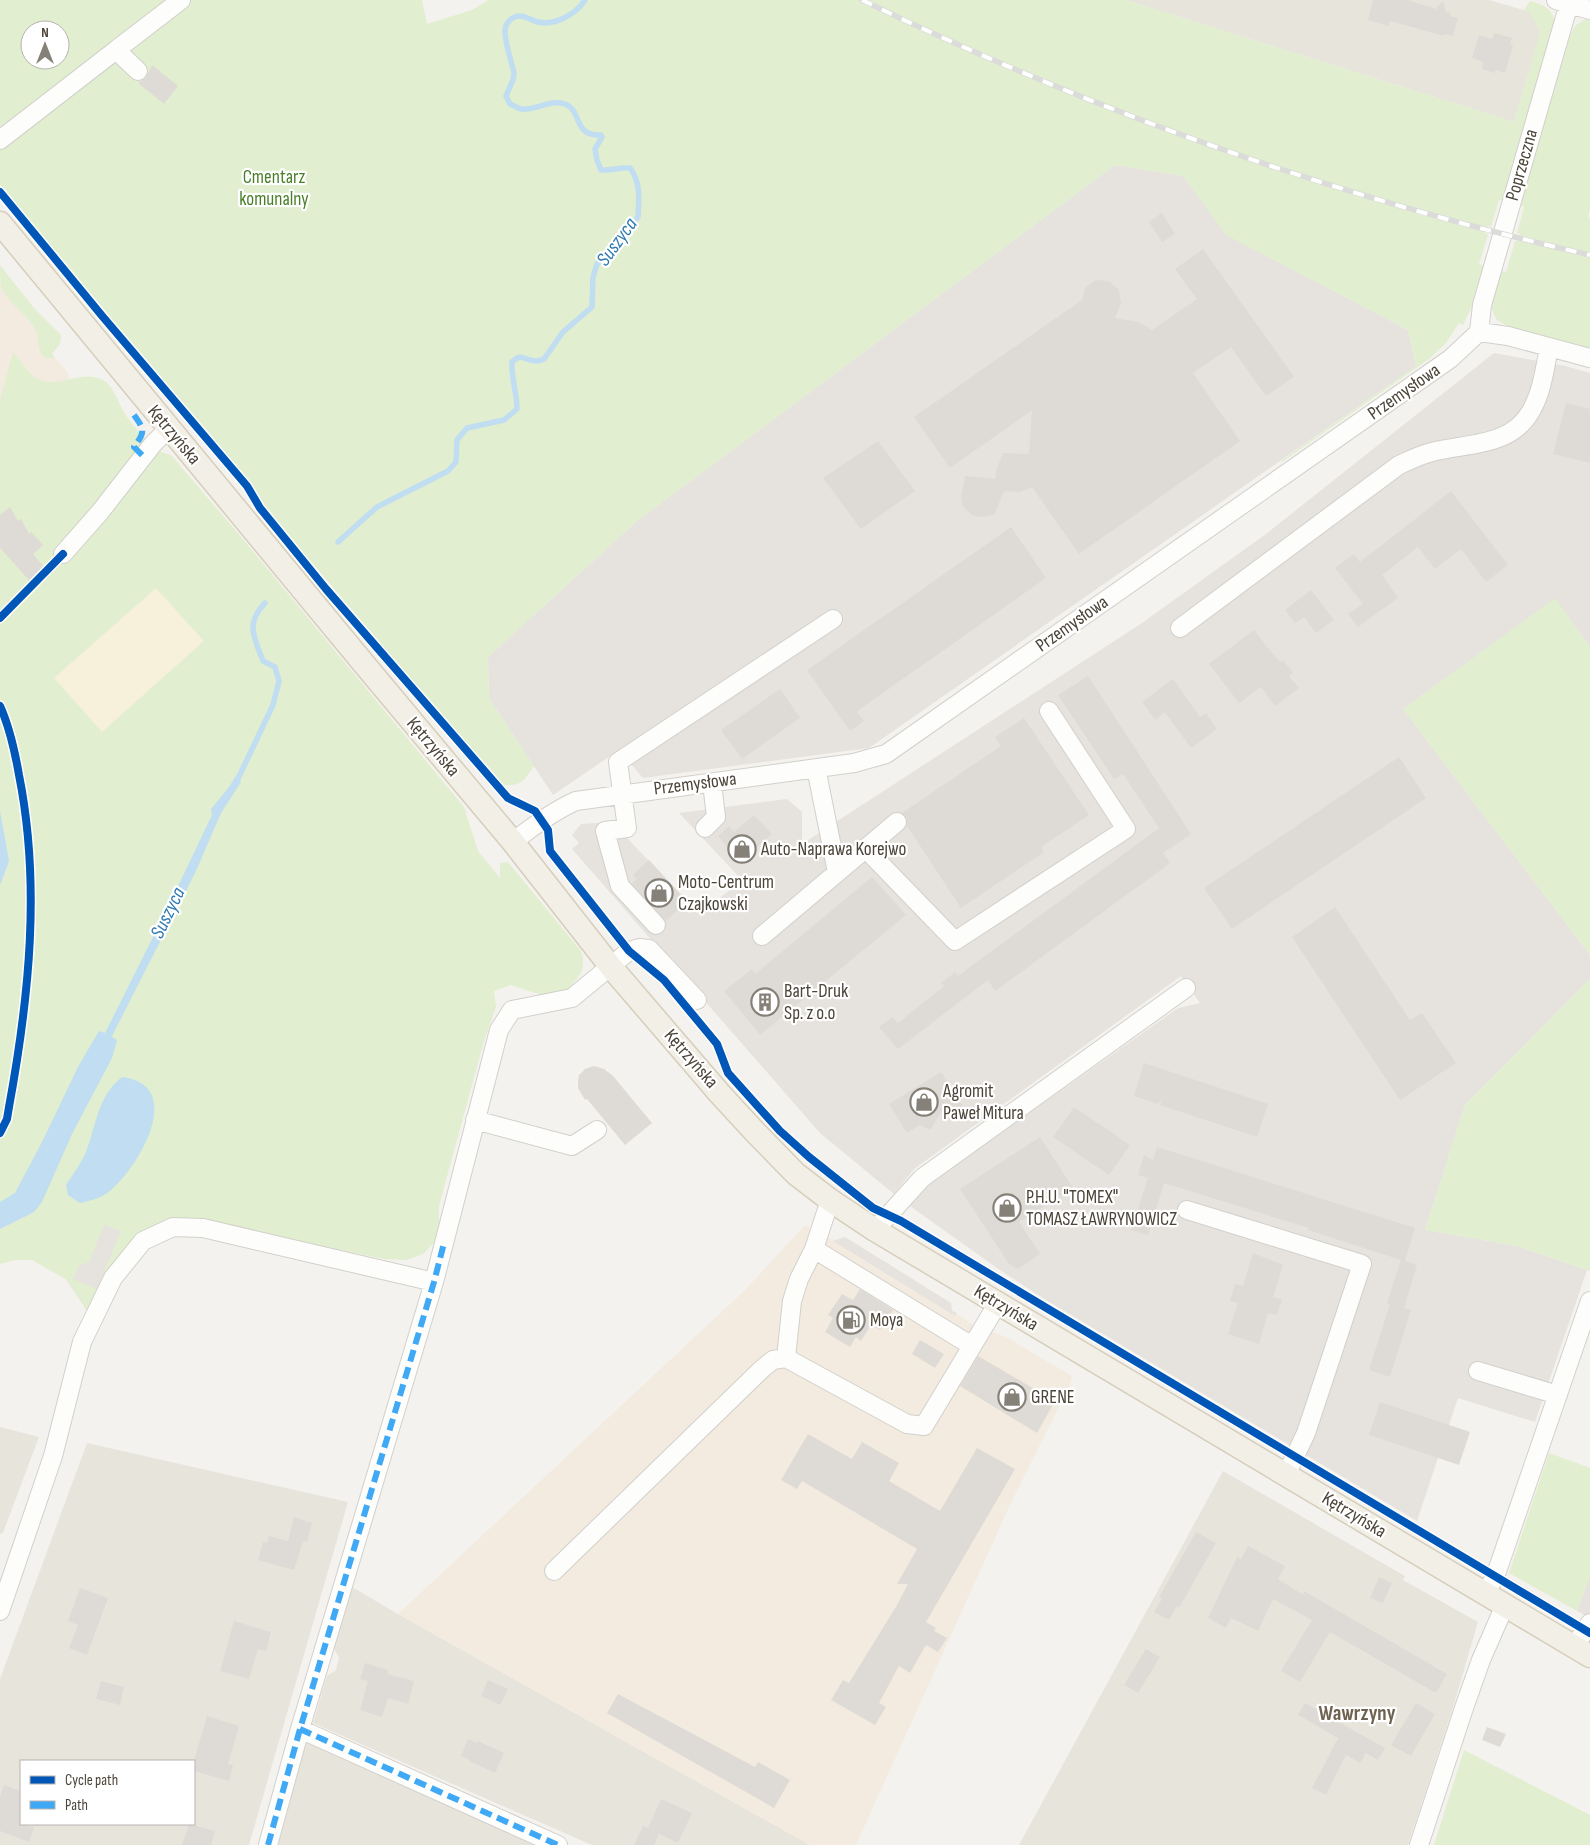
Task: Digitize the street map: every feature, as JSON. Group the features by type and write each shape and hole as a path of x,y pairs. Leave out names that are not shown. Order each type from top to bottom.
{"main road":[{"name":"Kętrzyńska","path":"0,223 513,842 611,967 755,1132 796,1174 830,1200 875,1230 1582,1651"}],"street":[{"path":"0,140 181,0"},
{"path":"1565,1 1590,10"},
{"name":"Poprzeczna","path":"1479,332 1482,304 1565,1"},
{"path":"116,50 138,71"},
{"path":"1479,332 1508,336 1590,358"},
{"name":"Przemysłowa","path":"513,842 548,816 576,801 854,763 886,754 1450,359 1479,332"},
{"path":"1180,628 1399,465 1431,452 1483,443 1512,432 1524,422 1532,410 1539,391 1549,348"},
{"path":"63,554 100,512 153,444 169,428"},
{"path":"656,925 620,886 605,831 627,828 618,762 833,619"},
{"path":"865,848 956,941 1126,828 1049,711"},
{"path":"816,768 837,872"},
{"path":"705,828 716,817 712,782"},
{"path":"762,936 897,822"},
{"path":"268,1845 300,1729 434,1282 499,1030 512,1010 572,998 634,949 649,949 697,1000"},
{"path":"875,1230 922,1178 1186,988"},
{"path":"475,1120 572,1146 597,1130"},
{"path":"786,1358 792,1301 814,1250 830,1200"},
{"path":"1188,1210 1362,1264 1306,1432 1286,1475"},
{"path":"0,1610 8,1565 53,1456 82,1342 113,1278 143,1241 173,1227 204,1228 434,1282"},
{"path":"814,1250 972,1346"},
{"path":"1485,1594 1495,1577 1590,1301"},
{"path":"554,1571 773,1360 786,1358 907,1424 924,1426 998,1303"},
{"path":"1478,1371 1558,1395"},
{"path":"1419,1845 1481,1660 1505,1605"},
{"path":"1582,1651 1590,1624"},
{"path":"300,1729 558,1845"}],"shaded area":[{"path":"1126,0 1489,0 1530,12 1541,32 1514,122"},
{"path":"1115,165 1183,176 1227,235 1408,330 1416,366 869,748 643,778 619,750 553,795 489,698 488,657 637,521"},
{"path":"0,286 47,343 52,354 68,373 69,378 0,455"},
{"path":"1494,353 1565,366 1590,373 1590,647 1555,599 1403,709 1590,955 1590,979 1465,1105 1425,1230 1517,1246 1587,1270 1535,1422 1458,1398 1417,1521 1046,1300 997,1268 910,1206 933,1181 1178,1008 1200,1003 1181,976 914,1169 894,1194 820,1133 572,849 579,843 572,835 581,824 612,822 698,913 743,881 679,813 787,799 802,812 802,844 1142,623 1266,534"},
{"path":"133,1209 88,1312 34,1232"},
{"path":"805,1225 833,1240 847,1238 951,1303 952,1311 972,1324 1006,1337 1072,1376 1070,1385 1010,1505 856,1845 810,1845 398,1614 744,1291"},
{"path":"845,1237 951,1303 952,1311 957,1313 955,1316 833,1241"},
{"path":"0,1427 39,1437 3,1533 0,1534"},
{"path":"87,1443 348,1502 249,1845 0,1845 0,1679"},
{"path":"1223,1471 1405,1576 1403,1580 1478,1622 1452,1711 1408,1845 1019,1845"},
{"path":"1590,1576 1590,1618 1577,1611"},
{"path":"352,1587 810,1845 592,1845 313,1723 327,1676 336,1670 339,1658 334,1648"},
{"path":"305,1740 540,1845 273,1845"}],"green space":[{"name":"Cmentarz komunalny","path":"0,0 422,0 427,24 472,10 488,0 1126,0 1514,122 1540,32 1530,12 1524,10 1530,1 1547,8 1554,19 1555,24 1504,201 1499,200 1491,227 1488,226 1485,233 1488,235 1479,264 1484,266 1475,300 1463,325 1459,323 1446,343 1429,359 1282,462 1416,366 1408,330 1226,235 1183,176 1115,165 637,521 488,657 489,698 534,766 521,782 514,785 502,785 305,557 264,507 252,486 144,361 0,185"},
{"path":"1585,19 1590,19 1590,209 1588,218 1590,219 1590,349 1511,328 1497,320 1492,310 1492,302 1500,271 1506,272 1515,241 1518,241 1520,234 1517,233 1524,207 1520,205 1570,36 1575,26"},
{"path":"0,265 34,308 61,335 60,344 52,354 55,358 44,357 41,354 33,325 4,294 1,288"},
{"path":"13,352 32,375 44,381 52,382 86,376 103,380 107,383 135,428 155,448 171,455 464,807 478,851 500,878 500,863 508,862 581,951 583,959 582,971 564,992 544,995 511,985 494,991 496,1007 484,1041 439,1206 439,1235 423,1254 407,1260 384,1259 199,1221 158,1229 88,1312 67,1280 32,1260 15,1260 0,1264 0,400","holes":["104,1225 121,1231 97,1289 73,1279 79,1266 89,1262"]},
{"path":"1555,598 1590,647 1590,955 1403,709"},
{"path":"1590,979 1590,1271 1517,1246 1425,1230 1465,1105"},
{"path":"1549,1453 1590,1468 1590,1576 1577,1611 1509,1573"},
{"path":"1464,1750 1590,1815 1590,1845 1434,1845"}],"sand":[{"path":"156,588 204,641 102,732 54,678"}],"water":[{"path":"237,774 241,782 221,813 196,871 113,1034 112,1037 117,1040 112,1058 72,1134 42,1202 34,1212 0,1229 0,1202 15,1193 79,1065 99,1031 105,1033 212,815 211,809"},
{"path":"0,811 9,861 0,885"},
{"path":"122,1077 141,1083 151,1094 154,1110 152,1127 144,1145 123,1178 105,1195 80,1203 68,1195 66,1185 85,1154 103,1101 114,1084"}],"building":[{"path":"1373,0 1408,0 1436,9 1443,1 1446,12 1450,13 1450,16 1458,18 1453,36 1445,34 1444,36 1390,21 1389,26 1368,20"},
{"path":"1494,33 1512,38 1510,44 1513,45 1505,73 1496,70 1495,73 1482,69 1483,62 1472,58 1479,35 1492,39"},
{"path":"152,65 178,86 164,104 138,83 146,78"},
{"path":"1162,213 1175,234 1162,242 1149,222"},
{"path":"1203,249 1294,377 1266,396 1231,347 1193,373 1240,441 1079,554 1032,487 1020,492 1004,491 994,515 979,517 972,515 966,510 962,504 961,497 965,476 995,479 1003,453 1029,454 1032,410 950,468 914,417 1082,300 1085,288 1096,280 1109,281 1119,290 1121,303 1115,318 1138,322 1152,330 1197,299 1175,269"},
{"path":"1566,403 1590,409 1590,463 1553,454"},
{"path":"878,441 915,491 861,529 823,478"},
{"path":"1451,491 1508,565 1486,582 1461,549 1435,569 1418,547 1382,575 1398,598 1358,627 1348,614 1363,604 1335,568 1354,554 1360,562"},
{"path":"10,507 18,521 21,519 29,534 31,532 43,545 33,554 43,566 29,580 0,548 0,515"},
{"path":"1011,527 1046,578 863,707 857,712 864,721 850,731 807,670"},
{"path":"1311,590 1334,620 1316,633 1304,617 1295,623 1285,610"},
{"path":"1254,630 1272,653 1281,662 1283,660 1293,673 1289,676 1299,688 1275,706 1261,687 1239,703 1209,664"},
{"path":"1088,676 1191,834 1163,853 1170,863 995,991 988,980 898,1049 879,1027 893,1017 898,1023 944,986 941,983 955,972 958,976 1159,828 1123,774 1114,779 1058,695"},
{"path":"1173,679 1200,717 1206,713 1217,729 1191,748 1165,712 1155,720 1142,702"},
{"path":"780,689 800,718 742,759 721,730"},
{"path":"1024,718 1089,815 1041,847 1044,852 961,908 907,826 907,820 902,813 1001,746 995,737"},
{"path":"1399,757 1426,798 1232,929 1204,888"},
{"name":"Auto-Naprawa Korejwo","path":"754,815 772,834 740,862 718,836 729,826 734,832"},
{"name":"Moto-Centrum Czajkowski","path":"649,860 687,901 666,921 632,884 637,879 633,875"},
{"path":"872,877 906,915 760,1035 724,991 752,969 755,974"},
{"path":"1335,907 1410,1020 1422,1013 1456,1063 1400,1100 1292,937"},
{"path":"1144,1063 1268,1104 1257,1137 1160,1105 1162,1098 1158,1104 1134,1096"},
{"path":"594,1066 604,1069 613,1076 652,1123 625,1145 587,1099 585,1100 578,1088 579,1075 585,1069"},
{"name":"Agromit Paweł Mitura","path":"941,1072 969,1116 947,1103 930,1130 920,1125 907,1133 889,1104"},
{"path":"1074,1107 1130,1145 1109,1175 1053,1137"},
{"name":"P.H.U. \"TOMEX\" TOMASZ ŁAWRYNOWICZ","path":"1040,1137 1073,1188 1019,1222 1040,1254 1018,1269 1009,1264 960,1189"},
{"path":"1157,1147 1415,1228 1405,1261 1417,1265 1404,1308 1411,1310 1390,1377 1369,1370 1390,1304 1387,1303 1401,1260 1308,1230 1309,1228 1164,1183 1148,1235 1131,1230 1148,1178 1138,1175 1144,1155 1153,1160"},
{"path":"1253,1253 1283,1265 1273,1297 1282,1300 1277,1315 1268,1313 1259,1344 1228,1334 1238,1303 1230,1301 1235,1284 1243,1286"},
{"name":"Moya","path":"860,1289 893,1310 880,1330 871,1325 861,1341 856,1337 850,1347 825,1332 833,1318 828,1315 842,1294 853,1300"},
{"path":"920,1340 944,1354 935,1368 912,1354"},
{"name":"GRENE","path":"978,1356 1055,1401 1037,1433 960,1386"},
{"path":"1380,1402 1470,1432 1459,1465 1369,1435"},
{"path":"808,1434 852,1459 862,1442 899,1463 889,1481 940,1511 977,1448 1015,1469 926,1622 936,1628 934,1631 947,1638 938,1652 926,1645 910,1673 899,1666 879,1703 886,1707 875,1725 831,1700 843,1680 849,1683 897,1605 908,1584 897,1584 917,1549 802,1481 797,1489 781,1480"},
{"path":"294,1517 312,1523 307,1542 303,1541 294,1570 258,1560 263,1542 267,1543 269,1536 288,1541"},
{"path":"1196,1532 1216,1543 1179,1608 1177,1606 1169,1620 1154,1612 1162,1599 1159,1597"},
{"path":"1248,1546 1285,1566 1278,1579 1303,1595 1304,1591 1447,1674 1436,1693 1330,1632 1300,1682 1281,1671 1312,1620 1273,1599 1258,1631 1231,1618 1226,1628 1208,1618 1237,1557 1241,1559"},
{"path":"1379,1577 1392,1583 1383,1603 1370,1598"},
{"path":"80,1588 108,1598 87,1655 69,1648 78,1625 68,1621"},
{"path":"234,1621 271,1632 266,1651 258,1649 249,1679 220,1671"},
{"path":"1146,1649 1160,1657 1138,1693 1124,1685"},
{"path":"365,1663 388,1670 387,1674 414,1681 408,1704 388,1698 382,1717 360,1710 368,1681 360,1679"},
{"path":"488,1680 508,1689 500,1705 481,1696"},
{"path":"101,1681 124,1687 120,1705 96,1699"},
{"path":"618,1694 755,1767 758,1762 790,1780 774,1808 607,1713"},
{"path":"1305,1703 1385,1748 1378,1760 1366,1753 1360,1763 1346,1755 1326,1795 1312,1788 1338,1738 1298,1715"},
{"path":"1416,1703 1435,1714 1411,1756 1391,1745"},
{"path":"207,1716 239,1726 228,1764 233,1765 229,1781 195,1771 194,1760"},
{"path":"1487,1727 1506,1734 1500,1747 1482,1740"},
{"path":"468,1739 477,1743 478,1741 504,1753 495,1773 461,1756"},
{"path":"4,1785 20,1791 20,1825 34,1827 29,1842 0,1831 0,1797"},
{"path":"661,1799 692,1813 678,1843 659,1834 654,1845 634,1845 643,1826 648,1828"},
{"path":"189,1825 215,1831 211,1845 182,1845"}],"waterway":[{"name":"Suszyca","path":"338,542 377,507 448,471 456,462 457,440 467,428 504,420 517,409 512,362 521,357 532,361 544,359 563,332 592,307 593,277 597,264 638,217 638,185 634,173 630,168 601,170 595,149 602,137 601,135 586,132 571,107 565,104 554,103 521,109 510,104 506,96 514,73 505,36 505,28 508,23 514,17 520,16 545,23 558,20 571,14 585,0"},
{"name":"Suszyca","path":"235,785 273,705 279,681 275,667 263,661 254,638 253,624 265,603"}],"railway":[{"path":"862,0 1038,79 1128,115 1219,148 1403,207 1590,255"}],"marked path":[{"path":"134,415 142,428 142,434 134,447 143,456"},
{"path":"268,1845 300,1729 444,1243"},
{"path":"300,1729 558,1845"}],"cycle path":[{"path":"0,192 103,317 247,486 260,508 326,589 508,798 535,811 548,830 550,851 629,951 664,980 717,1044 728,1073 780,1131 809,1157 873,1208 901,1221 1590,1633"},
{"path":"0,618 63,554"},
{"path":"0,706 14,749 26,816 31,900 27,983 22,1025 7,1119 0,1133"}],"place":[{"name":"Auto-Naprawa Korejwo","path":"742,849"},
{"name":"Moto-Centrum Czajkowski","path":"659,893"},
{"name":"Bart-Druk Sp. z o.o","path":"765,1002"},
{"name":"Agromit Paweł Mitura","path":"924,1102"},
{"name":"P.H.U. \"TOMEX\" TOMASZ ŁAWRYNOWICZ","path":"1007,1208"},
{"name":"Moya","path":"851,1320"},
{"name":"GRENE","path":"1012,1397"}],"district":[{"name":"Wawrzyny","path":"1357,1713"}]}
